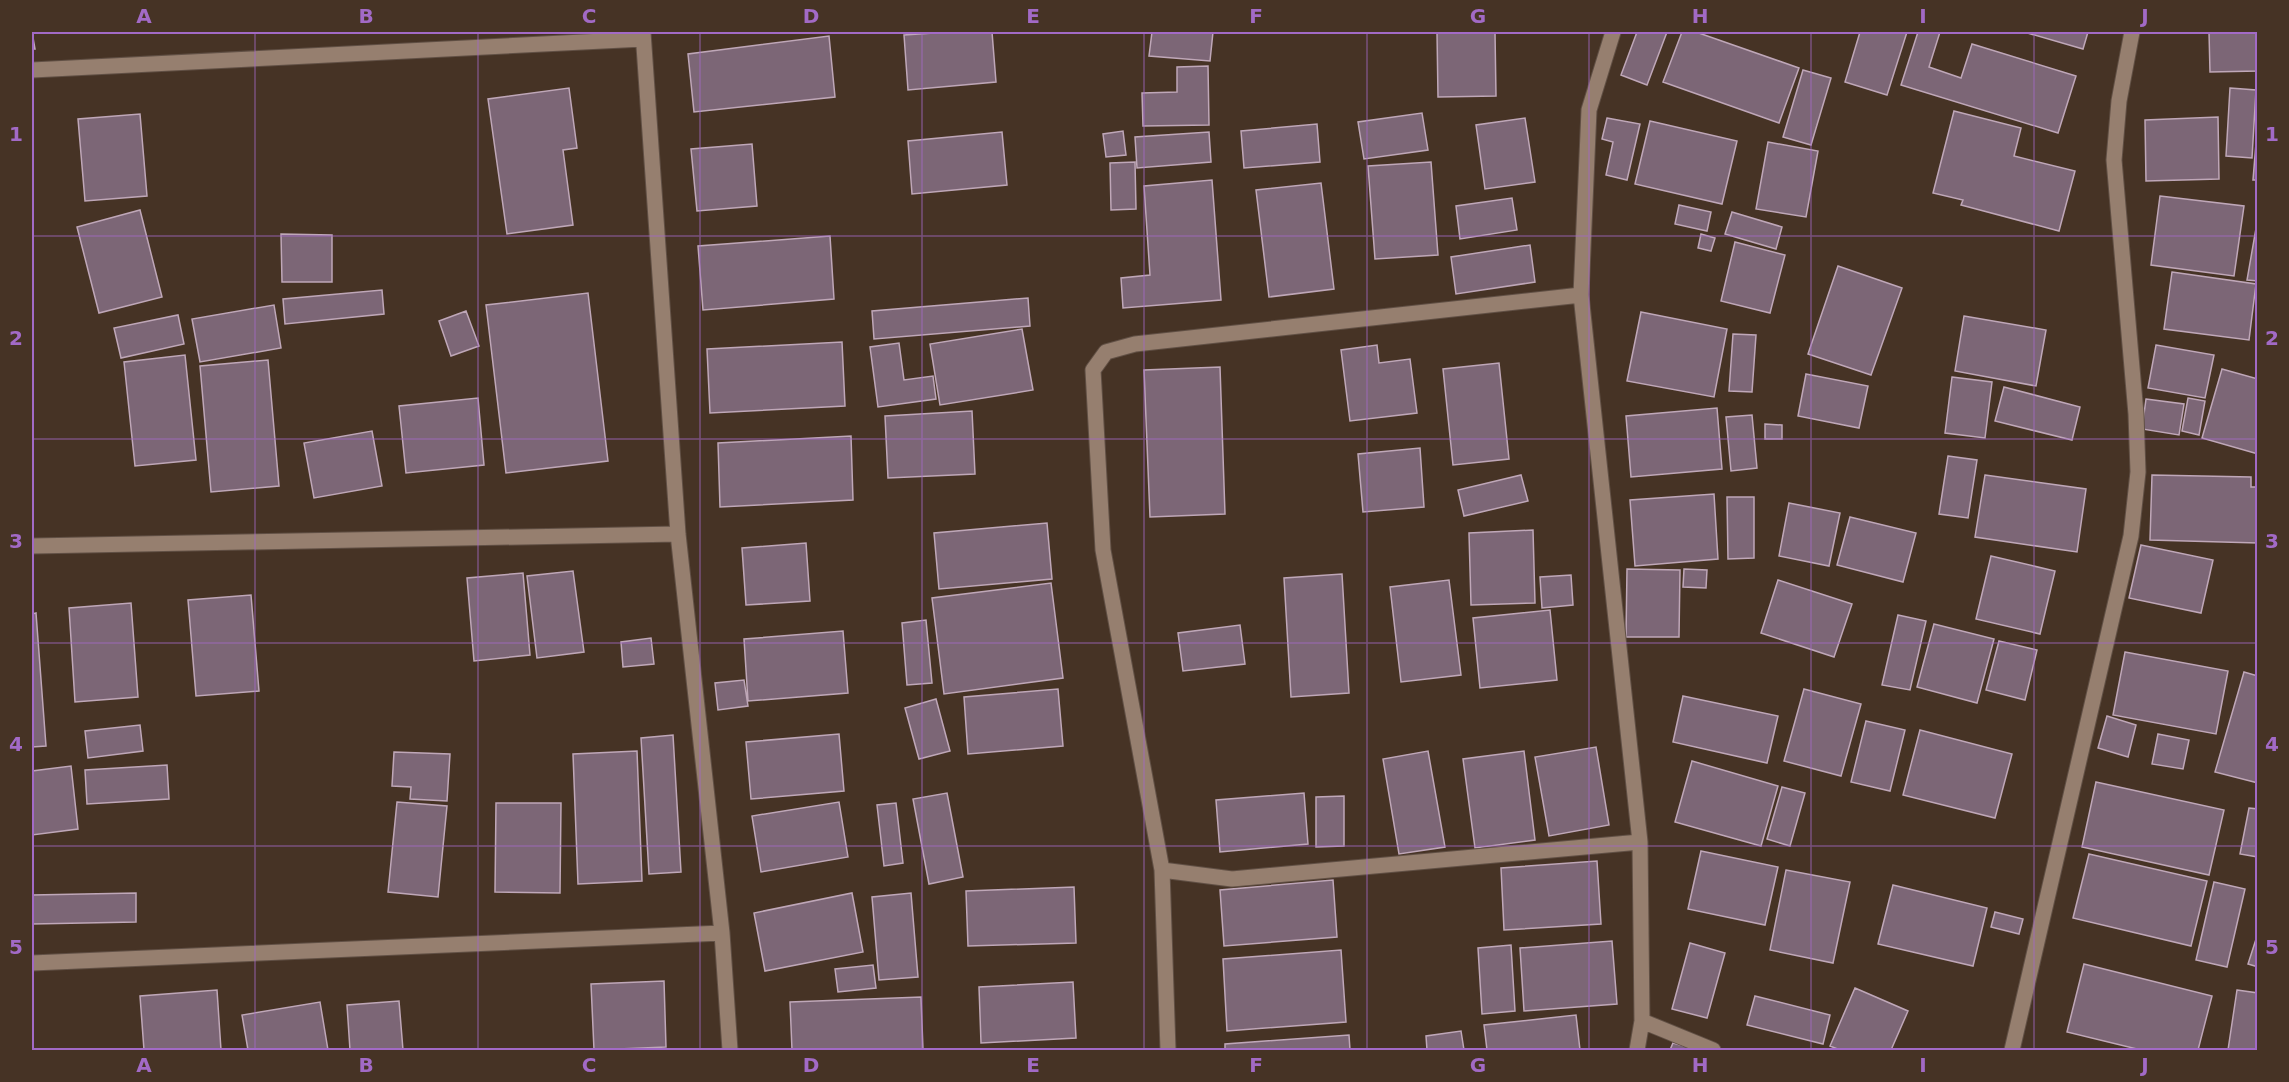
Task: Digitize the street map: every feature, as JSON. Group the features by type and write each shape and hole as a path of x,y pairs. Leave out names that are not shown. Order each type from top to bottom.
{"street":[{"path":"1613,32 1589,110 1581,295 1640,842 1642,1021 1637,1050"},
{"path":"2012,1050 2131,536 2138,472 2137,449 2114,160 2119,101 2132,32"},
{"path":"32,70 643,35 678,534 722,933 730,1050"},
{"path":"1168,1050 1162,870 1103,550 1093,370 1106,352 1135,344 1581,295"},
{"path":"32,546 678,534"},
{"path":"1162,870 1232,879 1640,842"},
{"path":"32,963 722,933"},
{"path":"1642,1021 1713,1050"}],"building":[{"path":"32,32 35,49 32,49"},
{"path":"992,32 996,82 908,90 904,35"},
{"path":"1152,32 1213,32 1210,61 1149,56"},
{"path":"1437,32 1495,32 1496,96 1438,97"},
{"path":"1637,32 1667,32 1647,85 1621,75"},
{"path":"1682,32 1696,32 1799,68 1779,123 1663,82"},
{"path":"1860,32 1907,32 1887,95 1845,82"},
{"path":"1918,32 1940,32 1929,67 1961,78 1972,44 2076,76 2058,133 1901,85"},
{"path":"2024,32 2088,32 2083,49"},
{"path":"2209,32 2258,32 2258,71 2210,72"},
{"path":"829,36 835,97 694,112 688,54"},
{"path":"1208,66 1209,125 1143,126 1142,93 1177,92 1177,67"},
{"path":"1803,70 1831,78 1811,145 1783,137"},
{"path":"569,88 577,148 563,150 573,225 507,234 488,99"},
{"path":"2230,88 2256,90 2252,158 2226,156"},
{"path":"1954,111 2021,128 2014,156 2075,171 2059,231 1961,205 1963,200 1933,193"},
{"path":"1422,113 1428,150 1364,159 1358,122"},
{"path":"140,114 147,196 85,201 78,119"},
{"path":"2218,117 2219,179 2146,181 2145,120"},
{"path":"1525,118 1535,182 1485,189 1476,125"},
{"path":"1607,118 1640,124 1627,180 1606,175 1613,142 1602,139"},
{"path":"2258,119 2258,180 2253,180"},
{"path":"1650,121 1737,141 1722,204 1635,184"},
{"path":"1317,124 1320,162 1244,168 1241,131"},
{"path":"1123,131 1126,155 1106,157 1103,134"},
{"path":"1002,132 1007,185 912,194 908,141"},
{"path":"1209,132 1211,162 1137,168 1135,137"},
{"path":"1768,142 1818,151 1806,217 1756,209"},
{"path":"752,144 757,206 697,211 691,149"},
{"path":"1135,162 1136,209 1111,210 1110,163"},
{"path":"1431,162 1438,255 1375,259 1368,166"},
{"path":"1212,180 1221,300 1123,308 1121,278 1150,275 1144,186"},
{"path":"1321,183 1334,289 1269,297 1256,190"},
{"path":"2160,196 2244,206 2234,276 2151,265"},
{"path":"1512,198 1517,230 1460,239 1456,206"},
{"path":"1679,205 1711,212 1707,231 1675,224"},
{"path":"140,210 162,297 99,313 77,227"},
{"path":"1732,212 1782,227 1776,249 1725,234"},
{"path":"2258,217 2258,281 2247,280"},
{"path":"281,234 332,235 332,282 282,282"},
{"path":"1701,234 1715,238 1711,251 1698,248"},
{"path":"830,236 834,299 703,310 698,246"},
{"path":"1735,242 1785,255 1770,313 1721,301"},
{"path":"1530,245 1535,282 1456,294 1451,257"},
{"path":"1838,266 1902,288 1871,375 1808,354"},
{"path":"2172,272 2256,284 2249,340 2164,329"},
{"path":"382,290 384,314 285,324 283,299"},
{"path":"588,293 608,461 506,473 486,305"},
{"path":"1028,298 1030,326 874,339 872,311"},
{"path":"274,305 281,348 200,362 192,319"},
{"path":"466,311 479,346 451,356 439,321"},
{"path":"1641,312 1727,329 1714,397 1627,381"},
{"path":"178,315 184,344 121,358 114,328"},
{"path":"1964,316 2046,330 2036,386 1955,371"},
{"path":"1022,329 1033,390 940,405 930,344"},
{"path":"1733,334 1756,335 1752,392 1729,391"},
{"path":"842,342 845,406 710,413 707,349"},
{"path":"899,343 904,380 933,376 936,399 878,407 870,347"},
{"path":"1377,345 1379,363 1410,359 1417,413 1350,421 1341,350"},
{"path":"2156,345 2214,355 2205,398 2148,388"},
{"path":"185,355 196,460 135,466 124,362"},
{"path":"268,360 279,486 211,492 200,366"},
{"path":"1499,363 1509,459 1453,465 1443,369"},
{"path":"1220,367 1225,514 1150,517 1144,370"},
{"path":"2222,369 2258,379 2258,454 2202,438"},
{"path":"1806,374 1868,386 1859,428 1798,416"},
{"path":"1952,377 1992,382 1985,438 1945,433"},
{"path":"2004,387 2080,407 2072,440 1995,421"},
{"path":"478,398 484,465 406,473 399,406"},
{"path":"2188,398 2205,401 2199,435 2182,431"},
{"path":"2146,399 2184,404 2179,435 2142,429"},
{"path":"1717,408 1722,469 1631,477 1626,416"},
{"path":"972,411 975,474 888,478 885,416"},
{"path":"1752,415 1757,468 1731,471 1726,417"},
{"path":"1765,424 1782,425 1782,439 1765,439"},
{"path":"372,431 382,486 314,498 304,443"},
{"path":"851,436 853,500 720,507 718,443"},
{"path":"1420,448 1424,507 1363,512 1358,454"},
{"path":"1948,456 1977,460 1968,518 1939,514"},
{"path":"1521,475 1528,501 1464,516 1458,490"},
{"path":"1985,475 2086,489 2077,552 1975,537"},
{"path":"2152,475 2251,477 2251,487 2258,487 2258,543 2150,540"},
{"path":"1714,494 1718,559 1635,566 1630,500"},
{"path":"1727,497 1754,497 1754,558 1728,559"},
{"path":"1789,503 1840,513 1829,566 1779,556"},
{"path":"1850,517 1916,533 1903,582 1837,565"},
{"path":"1047,523 1052,579 939,589 934,533"},
{"path":"1533,530 1535,603 1471,605 1469,533"},
{"path":"806,543 810,601 746,605 742,548"},
{"path":"2141,545 2213,560 2201,613 2129,598"},
{"path":"1991,556 2055,571 2040,634 1976,619"},
{"path":"1627,569 1680,570 1679,637 1626,637"},
{"path":"1684,569 1707,570 1706,588 1683,587"},
{"path":"573,571 584,652 537,658 527,576"},
{"path":"523,573 530,655 474,661 467,578"},
{"path":"1342,574 1349,693 1291,697 1284,578"},
{"path":"1571,575 1573,605 1542,608 1540,577"},
{"path":"1449,580 1461,675 1401,682 1390,587"},
{"path":"1778,580 1852,604 1834,657 1761,633"},
{"path":"1051,583 1063,678 944,694 932,598"},
{"path":"251,595 259,691 196,696 188,600"},
{"path":"131,603 138,697 75,702 69,608"},
{"path":"1550,610 1557,680 1480,688 1473,618"},
{"path":"36,613 46,746 32,747 32,614"},
{"path":"1898,615 1926,621 1910,690 1882,685"},
{"path":"926,620 932,683 907,685 902,623"},
{"path":"1934,624 1994,639 1977,703 1917,687"},
{"path":"1240,625 1245,664 1183,671 1178,633"},
{"path":"843,631 848,693 748,701 744,639"},
{"path":"651,638 654,664 623,667 621,642"},
{"path":"1999,641 2037,650 2025,700 1986,690"},
{"path":"2125,652 2228,671 2216,734 2113,715"},
{"path":"2244,672 2258,676 2258,783 2215,772"},
{"path":"744,680 748,706 718,710 715,683"},
{"path":"1058,689 1063,746 968,754 964,697"},
{"path":"1804,689 1861,704 1841,776 1784,761"},
{"path":"1683,696 1778,716 1767,763 1673,742"},
{"path":"936,699 950,751 919,759 905,708"},
{"path":"2107,716 2136,725 2128,757 2098,748"},
{"path":"1866,721 1905,730 1890,791 1851,782"},
{"path":"140,725 143,751 88,758 85,731"},
{"path":"1920,730 2012,754 1995,818 1903,795"},
{"path":"839,734 844,791 751,799 746,742"},
{"path":"2158,734 2189,740 2183,769 2152,764"},
{"path":"673,735 681,872 649,874 641,738"},
{"path":"1596,747 1609,825 1549,836 1535,757"},
{"path":"637,751 642,881 578,884 573,754"},
{"path":"1428,751 1445,847 1399,854 1383,759"},
{"path":"1524,751 1535,840 1475,848 1463,759"},
{"path":"394,752 450,754 447,801 410,799 411,787 392,786"},
{"path":"1692,761 1778,786 1761,846 1675,822"},
{"path":"167,765 169,799 87,804 85,770"},
{"path":"71,766 78,829 32,835 32,771"},
{"path":"2096,782 2224,810 2209,875 2082,847"},
{"path":"1782,787 1805,793 1790,846 1767,839"},
{"path":"947,793 963,877 929,884 913,799"},
{"path":"1304,793 1308,844 1220,852 1216,800"},
{"path":"1344,796 1344,846 1316,847 1316,797"},
{"path":"397,802 447,806 438,897 388,892"},
{"path":"839,802 848,857 761,872 752,816"},
{"path":"496,803 561,803 560,893 495,892"},
{"path":"896,803 903,863 884,866 877,805"},
{"path":"2249,808 2258,809 2258,857 2240,854"},
{"path":"1701,851 1778,867 1765,925 1688,909"},
{"path":"2089,854 2207,881 2191,946 2073,918"},
{"path":"1597,861 1601,924 1504,930 1501,868"},
{"path":"1786,870 1850,882 1833,963 1770,950"},
{"path":"1333,880 1337,937 1224,946 1220,890"},
{"path":"2214,882 2245,889 2227,967 2196,960"},
{"path":"1893,885 1987,908 1973,966 1878,944"},
{"path":"1074,887 1076,943 968,946 966,891"},
{"path":"136,893 136,922 32,924 32,895"},
{"path":"852,893 863,952 765,971 754,913"},
{"path":"911,893 918,977 879,980 872,897"},
{"path":"1995,912 2023,919 2019,934 1991,927"},
{"path":"2258,933 2258,967 2248,964"},
{"path":"1612,941 1617,1004 1524,1011 1520,948"},
{"path":"1690,943 1725,953 1707,1018 1672,1009"},
{"path":"1511,945 1515,1011 1482,1014 1478,948"},
{"path":"1341,950 1346,1022 1227,1031 1223,959"},
{"path":"2084,964 2212,996 2198,1050 2141,1050 2067,1032"},
{"path":"873,965 876,988 838,992 835,969"},
{"path":"664,981 666,1047 594,1050 591,984"},
{"path":"1073,982 1076,1038 981,1043 979,987"},
{"path":"1855,988 1908,1011 1891,1050 1840,1050 1830,1046"},
{"path":"217,990 221,1050 144,1050 140,996"},
{"path":"2237,990 2258,993 2258,1050 2228,1050"},
{"path":"1755,996 1830,1015 1823,1044 1747,1025"},
{"path":"921,997 923,1050 792,1050 790,1002"},
{"path":"399,1001 403,1050 350,1050 347,1005"},
{"path":"320,1002 328,1050 248,1050 242,1015"},
{"path":"1576,1015 1580,1050 1487,1050 1484,1025"},
{"path":"1461,1031 1464,1050 1427,1050 1426,1036"},
{"path":"1349,1035 1350,1050 1225,1050 1225,1044"},
{"path":"1673,1043 1699,1050 1670,1050"}]}
